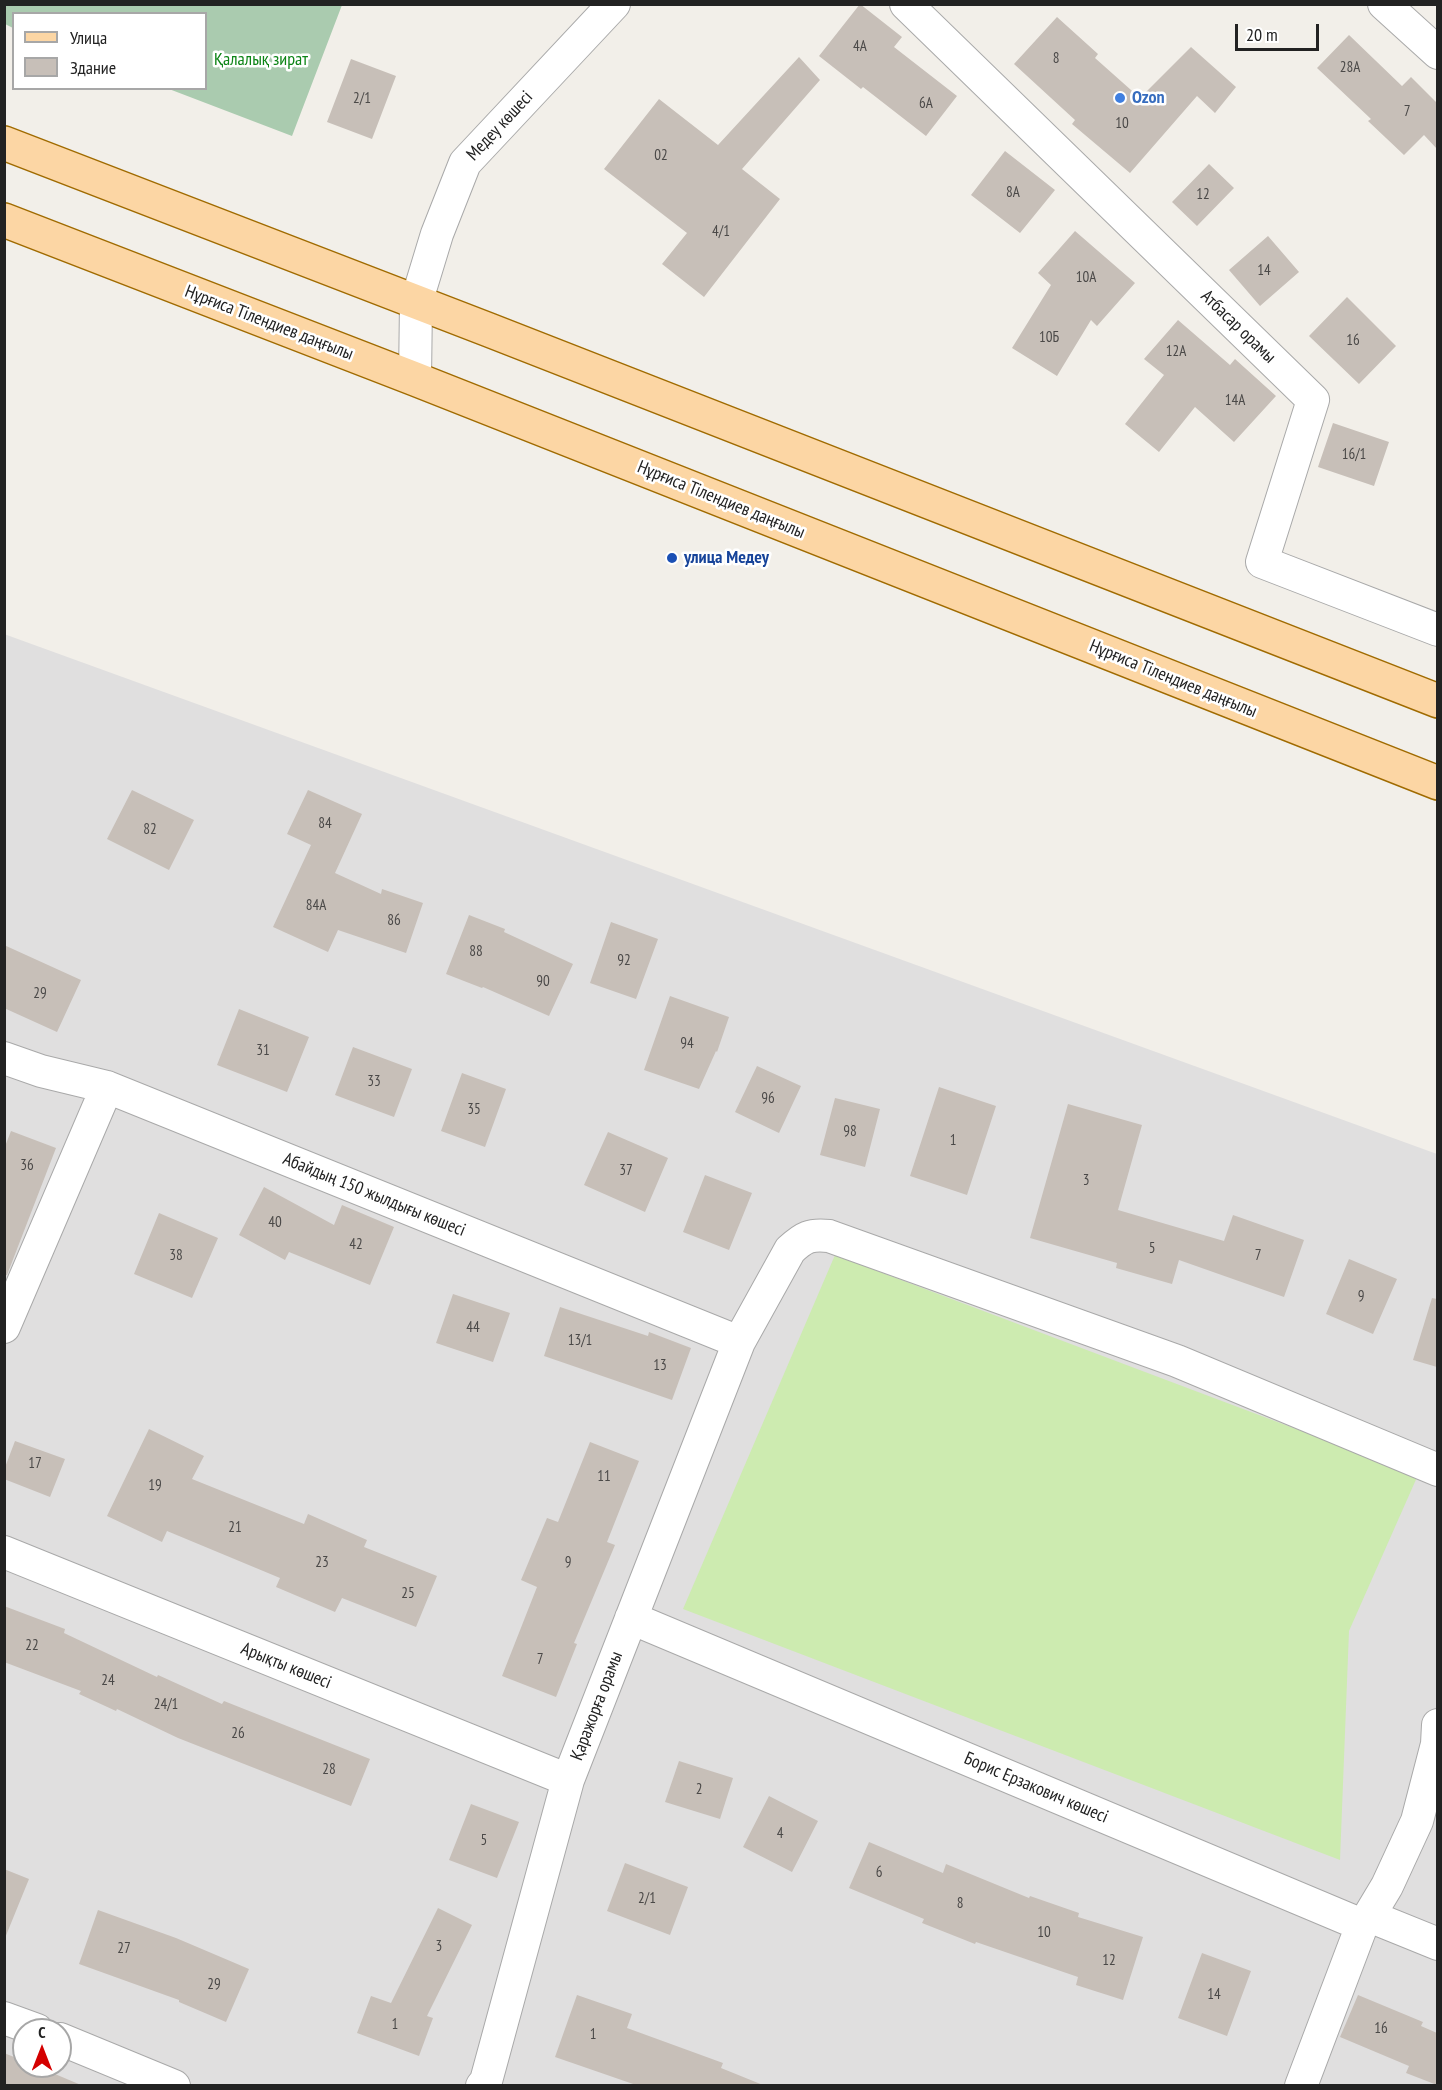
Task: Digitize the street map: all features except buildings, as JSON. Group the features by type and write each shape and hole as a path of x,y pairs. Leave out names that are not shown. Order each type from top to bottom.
{"main road":[{"path":"4,143 1437,701"},
{"name":"Нұрғиса Тілендиев даңғылы","path":"4,220 415,378 1437,783"},
{"path":"4,243 91,254"}],"street":[{"name":"Медеу көшесі","path":"415,378 416,303 437,234 465,163 614,4"},
{"name":"Атбасар орамы","path":"906,4 1313,400 1262,562 1437,630"},
{"path":"1384,4 1437,53"},
{"name":"Абайдың 150 жылдығы көшесі","path":"4,1058 41,1071 106,1087 739,1342"},
{"path":"4,1327 106,1087"},
{"name":"Қаражорға орамы","path":"489,2084 568,1780 739,1342 790,1250 802,1239 815,1235 829,1236 1177,1361 1437,1470"},
{"name":"Арықты көшесі","path":"4,1552 568,1780"},
{"name":"Борис Ерзакович көшесі","path":"631,1618 1366,1920 1437,1944"},
{"path":"1301,2085 1366,1920 1387,1886 1417,1821 1437,1744 1437,1725"},
{"path":"72,2044 174,2085"}],"shaded area":[{"path":"4,634 1437,1154 1437,2085 5,2085"}],"green space":[{"name":"Қалалық зират","path":"5,4 342,5 292,136 172,90 207,90 207,12 12,12 12,28 5,24"},
{"path":"835,1255 1418,1475 1349,1631 1340,1860 683,1609"}],"place":[{"name":"Ozon","path":"1120,98"},
{"name":"улица Медеу","path":"672,558"}]}
